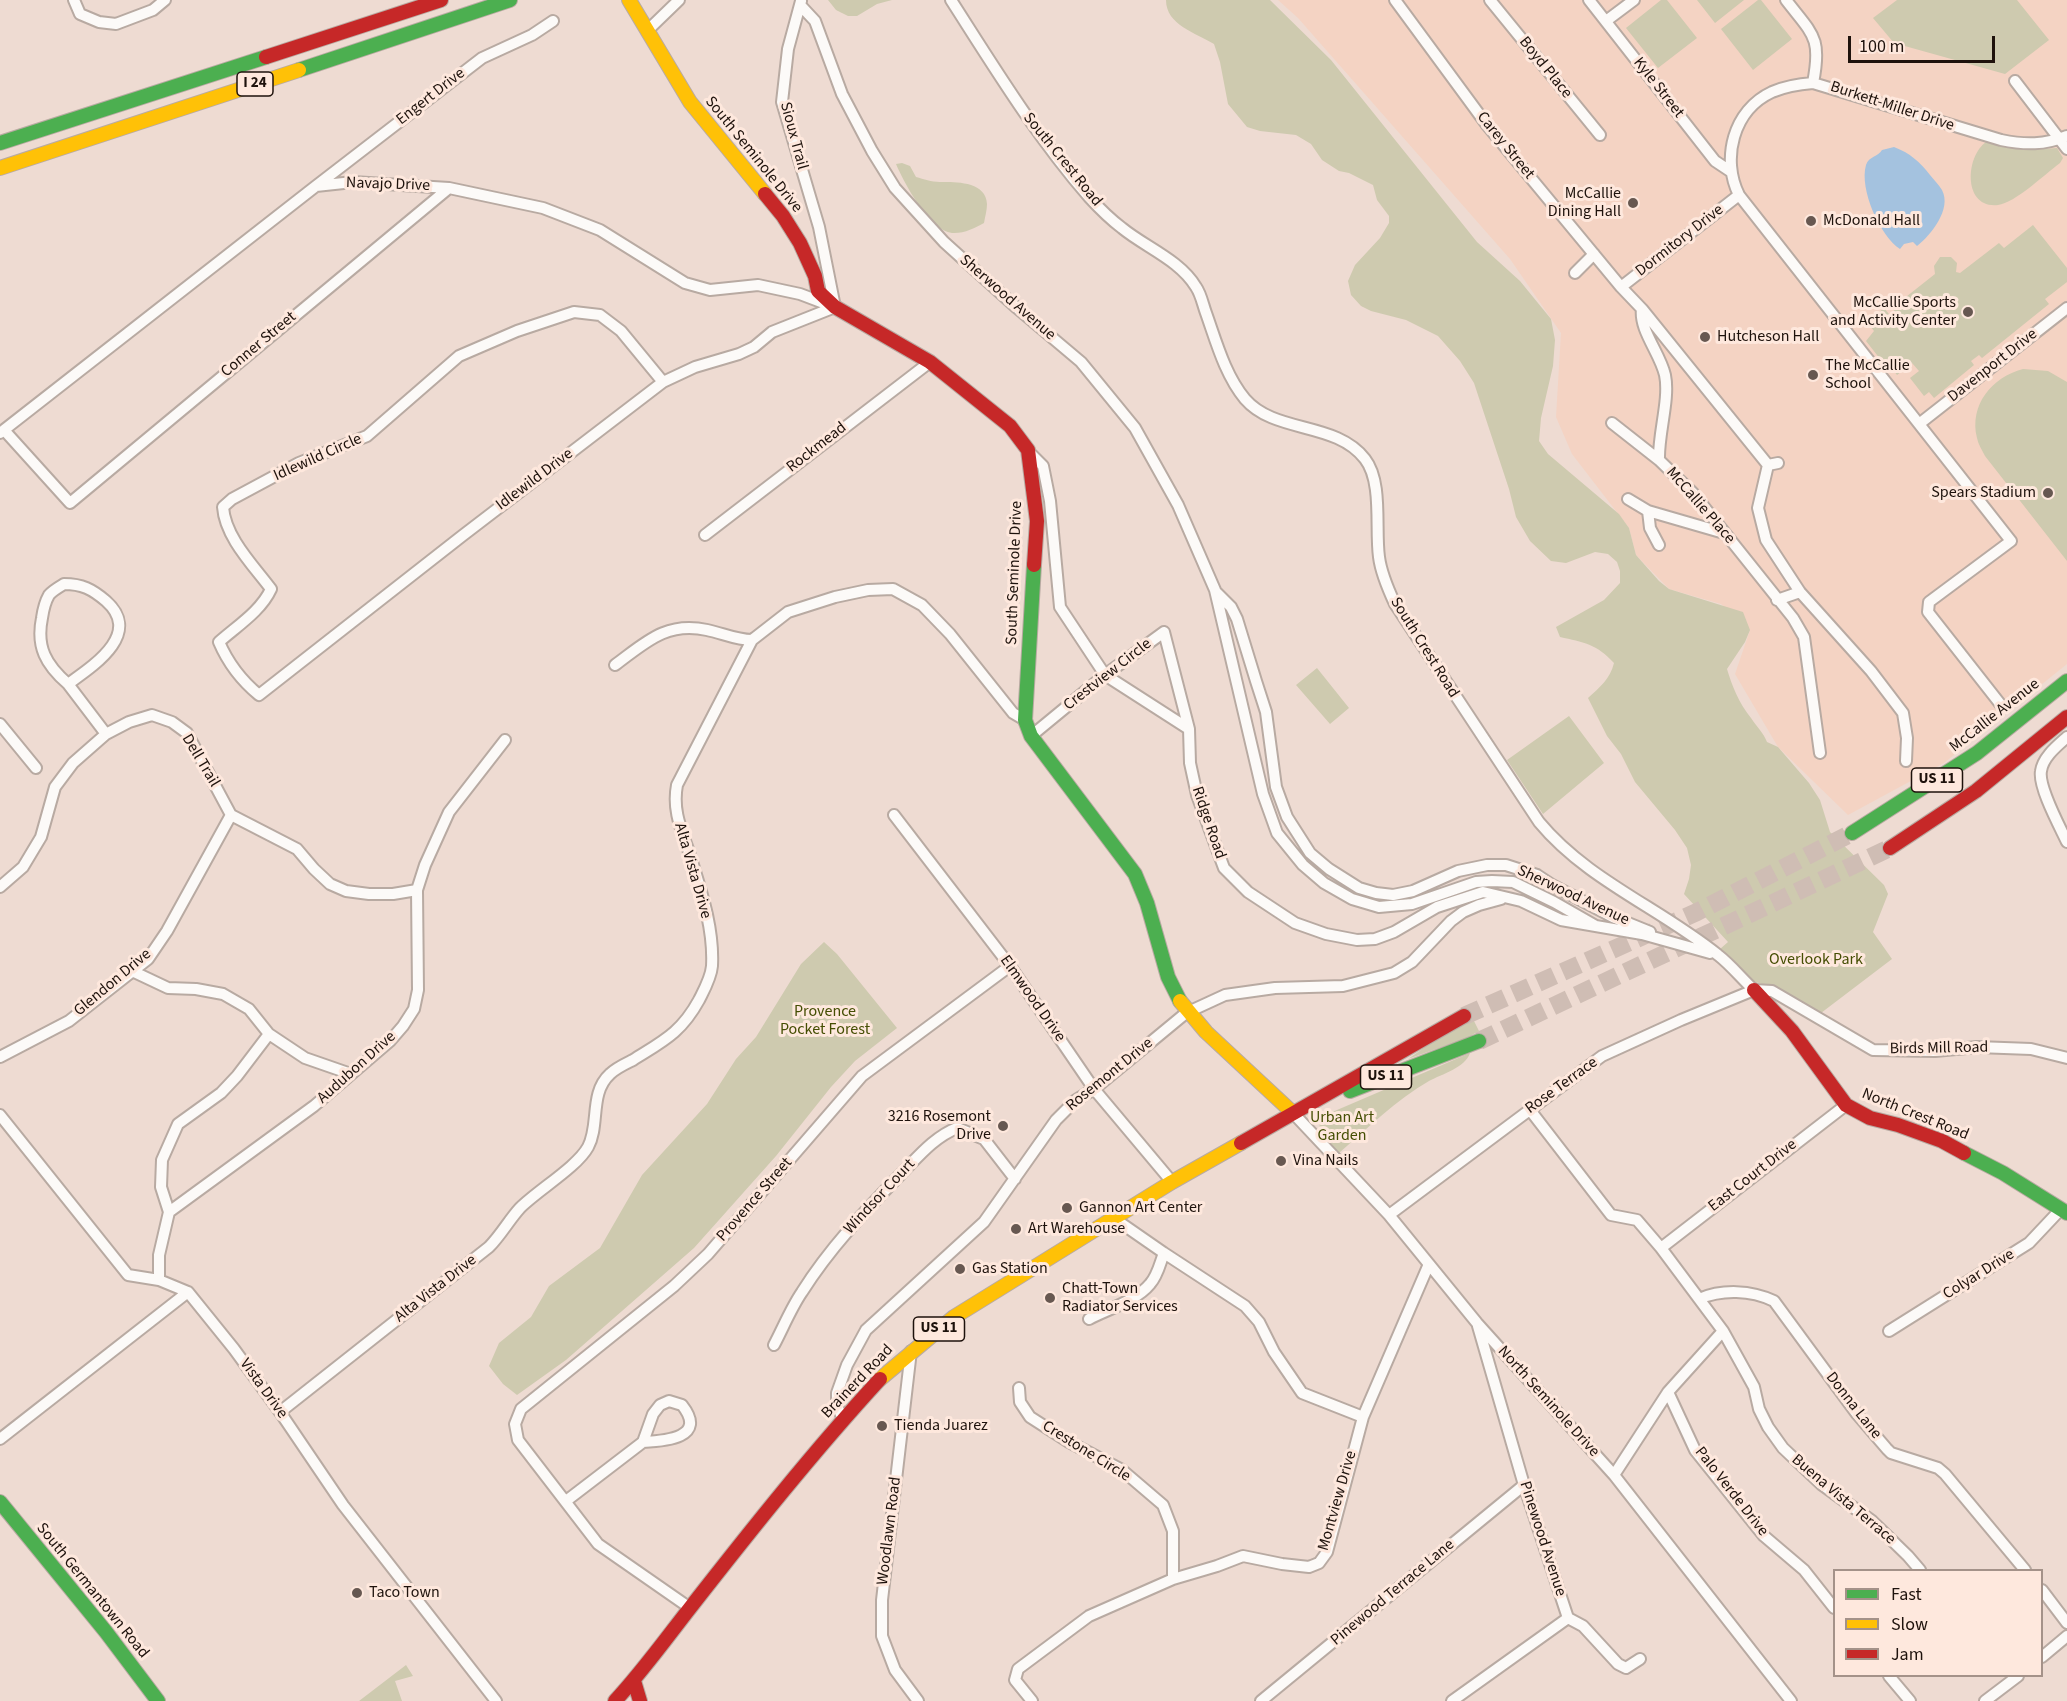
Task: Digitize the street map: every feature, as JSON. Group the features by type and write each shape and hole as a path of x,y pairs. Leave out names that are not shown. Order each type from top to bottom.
{"main road":[{"name":"I 24","path":"0,143 441,0"},
{"name":"I 24","path":"0,168 510,0"},
{"name":"South Seminole Drive","path":"631,3 690,102 783,216 800,243 815,276 818,291 835,307 930,362 1010,426 1028,450 1037,521 1025,720 1031,736 1135,874 1150,909 1161,960 1173,990 1186,1013 1293,1113"},
{"name":"McCallie Avenue","path":"1890,848 1976,790 2067,681"},
{"name":"McCallie Avenue","path":"1852,833 1977,753 2027,731 2067,717"},
{"name":"North Crest Road","path":"1754,990 1798,1040 1845,1105 1870,1118 1942,1141 2003,1173 2064,1211"},
{"name":"Brainerd Road","path":"615,1701 634,1681 843,1419 887,1371 910,1351 954,1317 1172,1182 1464,1016"},
{"name":"Brainerd Road","path":"1293,1113 1479,1041"},
{"name":"South Germantown Road","path":"1,1506 107,1634 158,1701"},
{"path":"634,1681 640,1701"}],"street":[{"path":"74,0 80,14 99,22 116,24 132,20 153,10 165,0"},
{"path":"648,30 679,0"},
{"name":"South Crest Road","path":"951,0 1032,124 1090,197 1121,228 1182,271 1196,287 1229,373 1246,400 1263,413 1288,424 1320,431 1344,441 1366,459 1375,484 1378,505 1379,558 1386,584 1395,604 1539,822 1554,841 1607,881 1719,955 1754,990"},
{"name":"Carey Street","path":"1395,0 1487,125 1621,287"},
{"name":"Boyd Place","path":"1490,0 1600,135"},
{"name":"Kyle Street","path":"1589,0 1715,161 1730,171"},
{"path":"1606,21 1634,0"},
{"path":"1786,0 1812,34 1816,44 1818,55 1813,83"},
{"name":"Sioux Trail","path":"801,3 788,49 782,102 819,227 835,307"},
{"name":"Sherwood Avenue","path":"801,3 815,21 842,94 872,151 895,188 944,242 1081,362 1135,428 1178,505 1215,590 1254,761 1272,822 1277,833 1302,865 1352,899 1379,907 1412,904 1476,882 1513,882 1536,892 1596,926"},
{"name":"Engert Drive","path":"316,186 482,58 532,35 553,21"},
{"path":"2015,81 2064,137 2067,149"},
{"name":"Burkett-Miller Drive","path":"2001,705 1928,612 1929,602 2011,541 1739,195 1730,171 1732,144 1736,130 1751,108 1772,92 1796,84 1813,83 2001,140 2024,144 2064,137"},
{"name":"Navajo Drive","path":"316,186 353,182 449,188 543,208 569,216 600,230 685,283 710,290 758,285 800,294 835,307"},
{"path":"2,432 316,186"},
{"name":"Conner Street","path":"2,432 70,503 449,188"},
{"name":"Dormitory Drive","path":"1621,287 1739,195"},
{"path":"1575,273 1594,254"},
{"path":"1621,287 1773,464 1758,508 1766,540 1800,592 1871,671 1903,713 1907,738 1906,761"},
{"name":"Idlewild Drive","path":"260,695 663,382 695,367 739,354 754,347 772,332 835,307"},
{"name":"Davenport Drive","path":"1919,424 2067,308"},
{"path":"1642,309 1641,320 1655,347 1665,375 1666,392 1658,447 1659,460"},
{"name":"Idlewild Circle","path":"260,695 246,684 224,654 219,642 256,610 267,598 271,589 224,520 224,507 232,499 299,463 368,436 459,356 517,331 574,312 600,315 621,331 663,382"},
{"name":"Rockmead","path":"705,535 930,362"},
{"name":"McCallie Place","path":"1612,423 1659,460 1693,493 1793,618 1804,637 1820,753"},
{"path":"1028,450 1042,466 1050,501 1060,607 1105,675 1188,729"},
{"path":"1628,499 1647,511 1725,533"},
{"path":"1647,511 1650,528 1659,545"},
{"path":"68,684 108,653 117,637 118,621 111,606 96,592 80,584 64,584 49,594 43,609 40,629 42,653 106,734"},
{"name":"Alta Vista Drive","path":"280,1412 489,1247 500,1236 519,1209 579,1158 589,1146 601,1085 610,1074 671,1035 685,1023 695,1008 712,969 711,950 705,903 676,817 674,798 677,785 752,640 788,612 809,604 868,590 893,589 922,604 950,634 1013,713 1025,720"},
{"name":"Sherwood Avenue","path":"1215,590 1231,607 1240,629 1266,712 1276,787 1287,817 1310,853 1329,869 1359,888 1376,893 1393,894 1413,891 1458,871 1487,865 1506,865 1537,875 1593,907 1639,926 1666,941"},
{"path":"1777,600 1800,592"},
{"path":"615,665 656,635 672,629 692,627 742,640 752,640"},
{"name":"Crestview Circle","path":"1031,736 1105,675 1164,632 1188,729"},
{"name":"Dell Trail","path":"0,886 24,867 41,837 55,788 73,763 106,734 129,722 152,715 172,722 187,734 231,815"},
{"path":"0,724 36,768"},
{"name":"Ridge Road","path":"1188,729 1190,763 1197,795 1224,868 1248,892 1295,923 1326,934 1357,940 1375,939 1394,932 1437,907 1483,892 1536,907 1561,920 1642,934 1719,955"},
{"path":"2067,737 2054,749 2041,771 2041,780 2053,814 2067,842"},
{"name":"Audubon Drive","path":"169,1212 314,1106 390,1041 414,1009 418,990 417,890 424,865 449,813 505,740"},
{"path":"231,815 297,849 330,884 346,891 393,894 417,890"},
{"name":"Glendon Drive","path":"0,1057 69,1021 147,958 167,931 231,815"},
{"name":"Elmwood Drive","path":"894,815 1010,966 1094,1089 1172,1182"},
{"name":"Rosemont Drive","path":"843,1419 837,1406 837,1392 847,1365 866,1330 984,1222 1052,1124 1076,1101 1094,1089 1186,1013 1226,995 1275,988 1343,986 1394,973 1412,962 1451,921 1463,912 1493,900 1508,898"},
{"name":"Provence Street","path":"566,1502 518,1440 514,1424 521,1409 674,1286 708,1254 862,1076 1010,966"},
{"path":"132,971 168,988 196,989 223,994 249,1009 269,1034 305,1058 351,1074"},
{"name":"Birds Mill Road","path":"1754,990 1772,991 1873,1050 1935,1051 1977,1047 2031,1049 2067,1058"},
{"name":"Rose Terrace","path":"1389,1215 1602,1056 1754,990"},
{"path":"159,1280 159,1255 169,1212 161,1187 162,1160 178,1124 221,1093 269,1034"},
{"name":"East Court Drive","path":"1661,1248 1845,1105"},
{"name":"Buena Vista Terrace","path":"1530,1110 1611,1215 1637,1220 1661,1248 1723,1331 1754,1387 1759,1409 1768,1427 1783,1448 1821,1484 1872,1521 1919,1569"},
{"name":"North Seminole Drive","path":"1293,1113 1389,1215 1477,1323 1614,1476 1791,1701"},
{"name":"Vista Drive","path":"0,1115 128,1275 159,1280 188,1292 234,1349 280,1412 343,1505 496,1701"},
{"name":"Windsor Court","path":"774,1346 801,1293 820,1265 864,1212 924,1150 945,1133 957,1128 984,1139 1015,1179"},
{"name":"Colyar Drive","path":"1889,1331 2029,1243 2064,1211"},
{"path":"1115,1219 1245,1306 1259,1322 1274,1352 1302,1393 1363,1417"},
{"path":"1089,1319 1135,1296 1150,1284 1157,1273 1164,1253"},
{"name":"Montview Drive","path":"1032,1701 1015,1680 1018,1670 1089,1616 1173,1580 1243,1556 1309,1567 1319,1563 1326,1552 1363,1417 1428,1264"},
{"path":"0,1439 188,1292"},
{"name":"Donna Lane","path":"1699,1299 1722,1293 1747,1292 1762,1295 1774,1301 1857,1414 1887,1449 1891,1453 1938,1468 1945,1474 2024,1569"},
{"name":"Pinewood Avenue","path":"1452,1701 1568,1618 1524,1485 1477,1323"},
{"path":"1614,1476 1668,1392 1723,1331"},
{"name":"Woodlawn Road","path":"910,1351 882,1599 882,1636 895,1670 918,1701"},
{"name":"Crestone Circle","path":"1019,1388 1020,1402 1030,1417 1069,1442 1122,1470 1163,1505 1173,1531 1173,1580"},
{"name":"Palo Verde Drive","path":"1668,1392 1695,1450 1764,1536 1804,1570 1833,1607"},
{"path":"643,1442 677,1439 685,1434 690,1418 682,1405 669,1401 660,1405 653,1414 643,1442 566,1502 598,1544 690,1608"},
{"name":"Pinewood Terrace Lane","path":"1261,1701 1524,1485"},
{"path":"2043,1591 2067,1623"},
{"path":"1568,1618 1583,1626 1618,1665 1626,1668 1640,1659"},
{"path":"2043,1656 2067,1636"},
{"path":"1890,1677 1910,1701"},
{"path":"1985,1701 2011,1678"}],"shaded area":[{"name":"The McCallie School","path":"1278,0 2067,0 2067,664 1944,763 1848,815 1778,747 1735,674 1750,630 1721,604 1669,589 1636,555 1629,528 1572,454 1556,417 1561,333 1510,259 1298,18"}],"green space":[{"path":"828,0 892,0 877,4 857,16 848,16 836,10"},
{"name":"Overlook Park","path":"1166,0 1270,0 1331,60 1477,242 1520,281 1551,319 1555,340 1553,366 1541,418 1539,441 1548,454 1619,514 1629,528 1636,555 1659,581 1669,589 1743,612 1750,630 1727,669 1739,700 1767,742 1778,747 1809,783 1820,800 1830,832 1884,885 1888,894 1873,932 1892,959 1821,1013 1783,991 1753,981 1720,949 1728,942 1684,894 1691,865 1687,848 1635,782 1621,754 1607,736 1588,698 1607,678 1614,663 1596,648 1583,642 1560,637 1556,627 1604,600 1620,583 1617,562 1608,554 1595,552 1566,563 1551,561 1530,541 1516,517 1474,383 1460,361 1438,336 1406,320 1371,311 1361,306 1351,295 1348,281 1355,265 1380,238 1389,223 1389,216 1377,200 1373,185 1349,173 1339,171 1322,160 1311,144 1296,135 1260,131 1247,127 1228,104 1214,44 1176,22 1167,9"},
{"path":"1661,0 1667,0 1697,38 1658,68 1626,28"},
{"path":"1697,0 1744,0 1715,23"},
{"path":"1761,0 1792,39 1753,70 1721,29"},
{"path":"1897,0 2017,0 2049,40 2005,74 1894,43 1873,18"},
{"path":"1986,142 2030,150 2057,148 2063,158 2060,163 2013,199 1998,205 1987,204 1978,199 1971,181 1974,159"},
{"path":"902,163 910,166 916,177 934,182 954,182 976,187 985,196 987,204 984,223 956,233 944,230 935,224 905,183 896,164"},
{"name":"McCallie Sports and Activity Center","path":"2033,225 2067,268 2067,282 2045,299 2049,304 1982,358 1979,355 1971,361 1974,365 1934,398 1929,392 1924,396 1910,378 1919,371 1912,363 1897,375 1891,367 1888,369 1866,341 1874,331 1867,322 1884,308 1893,319 1898,315 1892,308 1935,274 1934,266 1940,257 1951,257 1957,263 1956,272 1960,273 1999,243 2004,248"},
{"name":"Spears Stadium","path":"2023,369 2048,371 2067,382 2067,561 1985,456 1978,440 1975,426 1976,414 1985,394 2002,379"},
{"path":"1317,668 1349,708 1330,724 1296,685"},
{"path":"1569,716 1604,763 1543,814 1507,760"},
{"name":"Provence Pocket Forest","path":"824,942 837,954 897,1028 855,1061 831,1087 776,1156 694,1248 566,1360 517,1395 503,1384 489,1366 499,1343 531,1317 549,1286 600,1248 642,1175 707,1104 736,1059 756,1037 801,964"},
{"path":"1473,1019 1479,1031 1467,1038 1408,1059 1451,1029"},
{"name":"Urban Art Garden","path":"1470,1053 1458,1067 1429,1081 1405,1097 1339,1153 1321,1131 1320,1121 1323,1116"},
{"path":"406,1665 413,1676 395,1681 402,1701 359,1701"}],"water":[{"path":"1894,147 1910,155 1922,166 1941,188 1944,197 1942,213 1934,228 1917,246 1913,242 1904,244 1900,249 1885,234 1873,211 1868,199 1865,175 1869,160 1882,150"}],"tunnel":[{"path":"1464,1016 1697,912 1852,833"},
{"path":"1479,1041 1890,848"}],"traffic: fast":[{"path":"299,70 510,0"},
{"path":"0,143 266,57"},
{"path":"1034,565 1025,720 1031,736 1135,874 1147,903 1168,977 1180,1001"},
{"path":"1852,833 1977,753 2067,681"},
{"path":"1350,1091 1479,1041"},
{"path":"1964,1153 2003,1173 2067,1213"},
{"path":"0,1502 106,1632 158,1701"}],"traffic: slow":[{"path":"629,0 690,102 765,194"},
{"path":"0,168 299,70"},
{"path":"1180,1001 1206,1032 1293,1113"},
{"path":"880,1379 954,1317 1172,1182 1241,1143"}],"traffic: jam":[{"path":"266,57 441,0"},
{"path":"765,194 783,216 800,243 815,276 818,291 835,307 930,362 1010,426 1028,450 1037,521 1034,565"},
{"path":"1890,848 1976,791 2067,717"},
{"path":"1754,990 1792,1031 1846,1105 1870,1118 1898,1125 1942,1141 1964,1153"},
{"path":"1241,1143 1464,1016"},
{"path":"615,1701 783,1492 880,1379"},
{"path":"634,1681 640,1701"}],"place":[{"name":"McCallie Dining Hall","path":"1633,203"},
{"name":"McDonald Hall","path":"1811,221"},
{"name":"McCallie Sports and Activity Center","path":"1968,312"},
{"name":"Hutcheson Hall","path":"1705,337"},
{"name":"The McCallie School","path":"1813,375"},
{"name":"Spears Stadium","path":"2048,493"},
{"name":"3216 Rosemont Drive","path":"1003,1126"},
{"name":"Vina Nails","path":"1281,1161"},
{"name":"Gannon Art Center","path":"1067,1208"},
{"name":"Art Warehouse","path":"1016,1229"},
{"name":"Gas Station","path":"960,1269"},
{"name":"Chatt-Town Radiator Services","path":"1050,1298"},
{"name":"Tienda Juarez","path":"882,1426"},
{"name":"Taco Town","path":"357,1593"}]}
